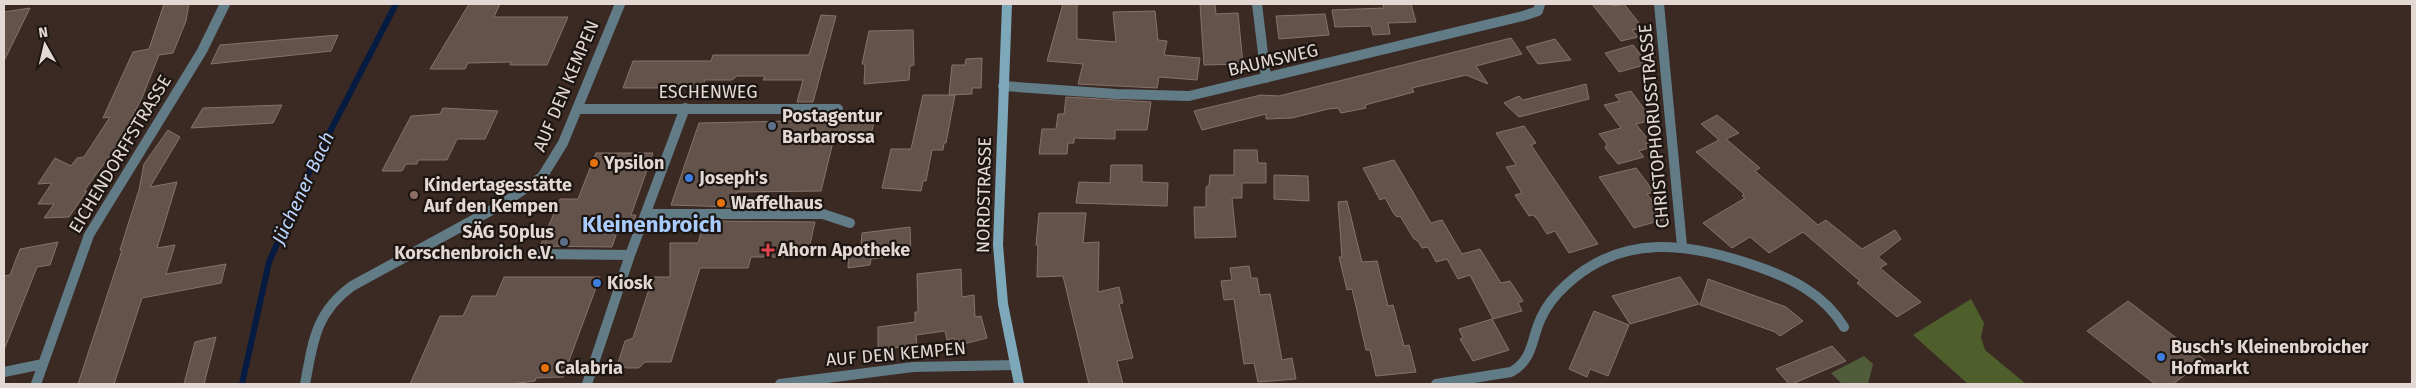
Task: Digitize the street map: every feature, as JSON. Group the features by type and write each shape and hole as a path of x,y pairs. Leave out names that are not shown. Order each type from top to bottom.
{"street":[{"name":"EICHENDORFFSTRASSE","path":"36,384 89,235 202,52 224,4"},
{"name":"AUF DEN KEMPEN","path":"305,384 317,326 329,304 352,286 499,206 535,182 556,158 578,109 620,4"},
{"name":"NORDSTRASSE","path":"1007,4 998,245 1001,288 1019,384"},
{"path":"1257,4 1266,78"},
{"name":"BAUMSWEG","path":"1003,86 1175,97 1195,95 1523,16 1537,12 1540,4"},
{"name":"CHRISTOPHORUSSTRASSE","path":"1659,4 1682,246"},
{"path":"587,384 630,255 685,108"},
{"name":"ESCHENWEG","path":"578,109 838,109"},
{"path":"646,214 823,214 850,223"},
{"path":"1436,384 1511,372 1520,368 1530,357 1534,336 1543,314 1552,300 1575,278 1604,260 1621,254 1660,246 1682,246 1741,260 1789,279 1825,303 1844,326"},
{"path":"539,254 630,255"},
{"path":"4,372 43,364"},
{"name":"AUF DEN KEMPEN","path":"780,384 914,367 1015,365"}],"green space":[{"path":"1971,299 1984,323 1981,337 1985,350 2026,384 1968,384 1913,335"},
{"path":"1864,356 1873,364 1868,384 1842,384 1831,373"}],"building":[{"path":"164,4 189,4 186,21 173,53 159,55 142,98 117,146 84,191 87,191 69,217 44,218 54,204 38,204 52,183 38,184 55,158 71,166 77,158 84,157 110,117 103,118 133,52 149,49"},
{"path":"469,4 500,4 494,17 568,17 547,65 510,65 511,62 468,63 465,69 430,69"},
{"path":"1063,4 1077,4 1077,39 1116,42 1113,12 1155,11 1158,40 1167,41 1164,55 1200,58 1197,80 1159,77 1157,88 1078,84 1083,64 1047,61"},
{"path":"1200,4 1215,4 1216,14 1238,13 1243,64 1204,65"},
{"path":"1383,4 1411,4 1416,22 1388,23 1390,34 1373,35 1371,26 1335,27 1332,10 1384,8"},
{"path":"1592,4 1611,4 1613,6 1624,4 1643,28 1632,30 1638,37 1621,41"},
{"path":"30,8 4,61 4,12"},
{"path":"1325,14 1329,35 1279,39 1276,16"},
{"path":"821,15 836,16 813,102 797,102 803,80 763,80 765,76 737,76 732,80 705,80 702,88 623,88 633,61 711,61 713,55 809,55"},
{"path":"913,30 914,65 910,66 909,80 864,84 865,64 862,64 869,31"},
{"path":"338,35 331,51 211,64 220,45"},
{"path":"1511,38 1522,54 1476,66 1488,84 1466,75 1412,88 1414,92 1365,105 1366,108 1341,113 1338,108 1328,109 1292,118 1266,119 1266,114 1202,130 1194,111 1261,95 1279,96"},
{"path":"1555,39 1571,60 1538,64 1526,47"},
{"path":"1633,45 1648,64 1619,72 1605,53"},
{"path":"982,58 981,88 972,88 972,94 949,95 952,65 965,65 966,59"},
{"path":"1586,84 1589,99 1519,117 1504,103 1519,96 1523,100"},
{"path":"1631,91 1652,120 1636,124 1650,142 1645,144 1648,148 1639,151 1644,157 1618,164 1605,148 1607,144 1599,134 1621,128 1604,105 1620,101 1615,95"},
{"path":"923,95 955,95 943,150 932,150 926,181 923,181 921,191 882,188 891,149 911,149"},
{"path":"1066,97 1151,102 1147,130 1115,130 1115,139 1074,138 1074,143 1068,143 1067,154 1039,154 1042,129 1056,129 1058,114 1064,114"},
{"path":"282,105 273,123 191,128 203,108"},
{"path":"443,108 498,111 485,139 457,139 447,160 418,160 417,164 406,164 402,171 382,171 411,116 440,114"},
{"path":"1717,115 1739,133 1726,139 1760,168 1755,171 1818,225 1826,220 1862,249 1895,230 1901,239 1878,257 1887,264 1880,268 1921,302 1897,317 1857,283 1860,281 1803,232 1769,253 1750,237 1732,248 1703,223 1745,198 1742,196 1744,194 1696,152 1719,140 1701,124"},
{"path":"793,116 809,116 808,121 874,122 870,139 834,138 821,191 737,192 733,207 671,205 699,123 792,121"},
{"path":"1524,126 1536,143 1531,145 1598,244 1569,253 1555,231 1547,234 1533,215 1529,216 1515,195 1522,193 1506,167 1516,165 1496,133"},
{"path":"168,130 180,137 150,187 177,182 157,248 175,245 166,274 226,264 221,283 142,298 114,384 78,384 122,250 120,250 139,190 144,164"},
{"path":"1234,150 1257,150 1258,163 1266,163 1266,183 1242,183 1242,198 1232,198 1236,237 1195,238 1194,207 1206,207 1206,187 1209,185 1210,175 1234,175"},
{"path":"596,153 653,153 631,215 636,215 630,232 617,232 612,247 540,246 560,199 578,199"},
{"path":"1394,160 1431,223 1442,220 1462,254 1480,249 1501,283 1510,281 1523,301 1518,303 1522,311 1493,319 1470,275 1458,279 1447,259 1436,262 1428,247 1422,248 1418,241 1414,239 1400,216 1397,217 1394,214 1385,198 1380,200 1363,168"},
{"path":"1111,165 1142,165 1142,182 1168,183 1167,206 1076,203 1079,182 1110,183"},
{"path":"1636,168 1654,192 1647,194 1666,219 1634,228 1599,177"},
{"path":"1274,175 1308,176 1309,201 1274,199"},
{"path":"1347,201 1362,262 1377,261 1388,306 1393,305 1404,346 1409,345 1416,372 1376,376 1370,350 1366,350 1352,289 1347,290 1339,257 1342,257 1338,202"},
{"path":"1039,213 1086,213 1083,243 1099,242 1098,292 1119,287 1123,303 1119,304 1133,358 1117,361 1123,384 1089,384 1063,276 1037,277 1038,245 1036,245"},
{"path":"705,221 815,222 807,257 751,257 748,268 700,268 671,362 645,362 639,368 626,368 618,363 625,341 633,338 653,277 670,277 670,243 698,243"},
{"path":"910,227 911,254 871,259 870,265 848,268 849,247 861,246 862,233"},
{"path":"58,242 50,265 37,267 4,350 4,276 10,275 20,249"},
{"path":"1249,266 1251,278 1257,278 1260,295 1270,294 1282,360 1292,358 1296,379 1258,382 1254,363 1244,364 1234,299 1224,300 1221,281 1232,280 1230,268"},
{"path":"961,269 962,297 974,295 975,317 981,316 987,338 956,346 954,338 947,340 945,331 916,335 917,345 878,350 878,327 915,322 915,312 918,312 917,274"},
{"path":"504,277 600,277 563,377 536,378 535,381 511,384 410,384 440,316 463,316 472,296 496,296"},
{"path":"1680,277 1699,304 1630,324 1612,296"},
{"path":"1708,279 1786,307 1803,321 1780,336 1775,332 1700,305"},
{"path":"2128,301 2205,360 2173,384 2155,384 2087,331"},
{"path":"1594,311 1629,325 1608,376 1590,369 1587,377 1569,369"},
{"path":"1492,319 1509,350 1473,361 1460,339 1463,338 1459,329"},
{"path":"216,337 204,384 184,384 195,342"},
{"path":"1832,346 1846,361 1792,384 1789,384 1776,369"}],"waterway":[{"name":"Jüchener Bach","path":"242,384 269,262 306,178 396,4"}],"place":[{"name":"Postagentur Barbarossa","path":"772,126"},
{"name":"Ypsilon","path":"594,163"},
{"name":"Joseph's","path":"689,178"},
{"name":"Kindertagesstätte Auf den Kempen","path":"414,195"},
{"name":"Waffelhaus","path":"721,203"},
{"name":"SÄG 50plus Korschenbroich e.V.","path":"564,242"},
{"name":"Ahorn Apotheke","path":"768,250"},
{"name":"Kiosk","path":"597,283"},
{"name":"Busch's Kleinenbroicher Hofmarkt","path":"2161,357"},
{"name":"Calabria","path":"545,368"}],"district":[{"name":"Kleinenbroich","path":"652,224"}]}
